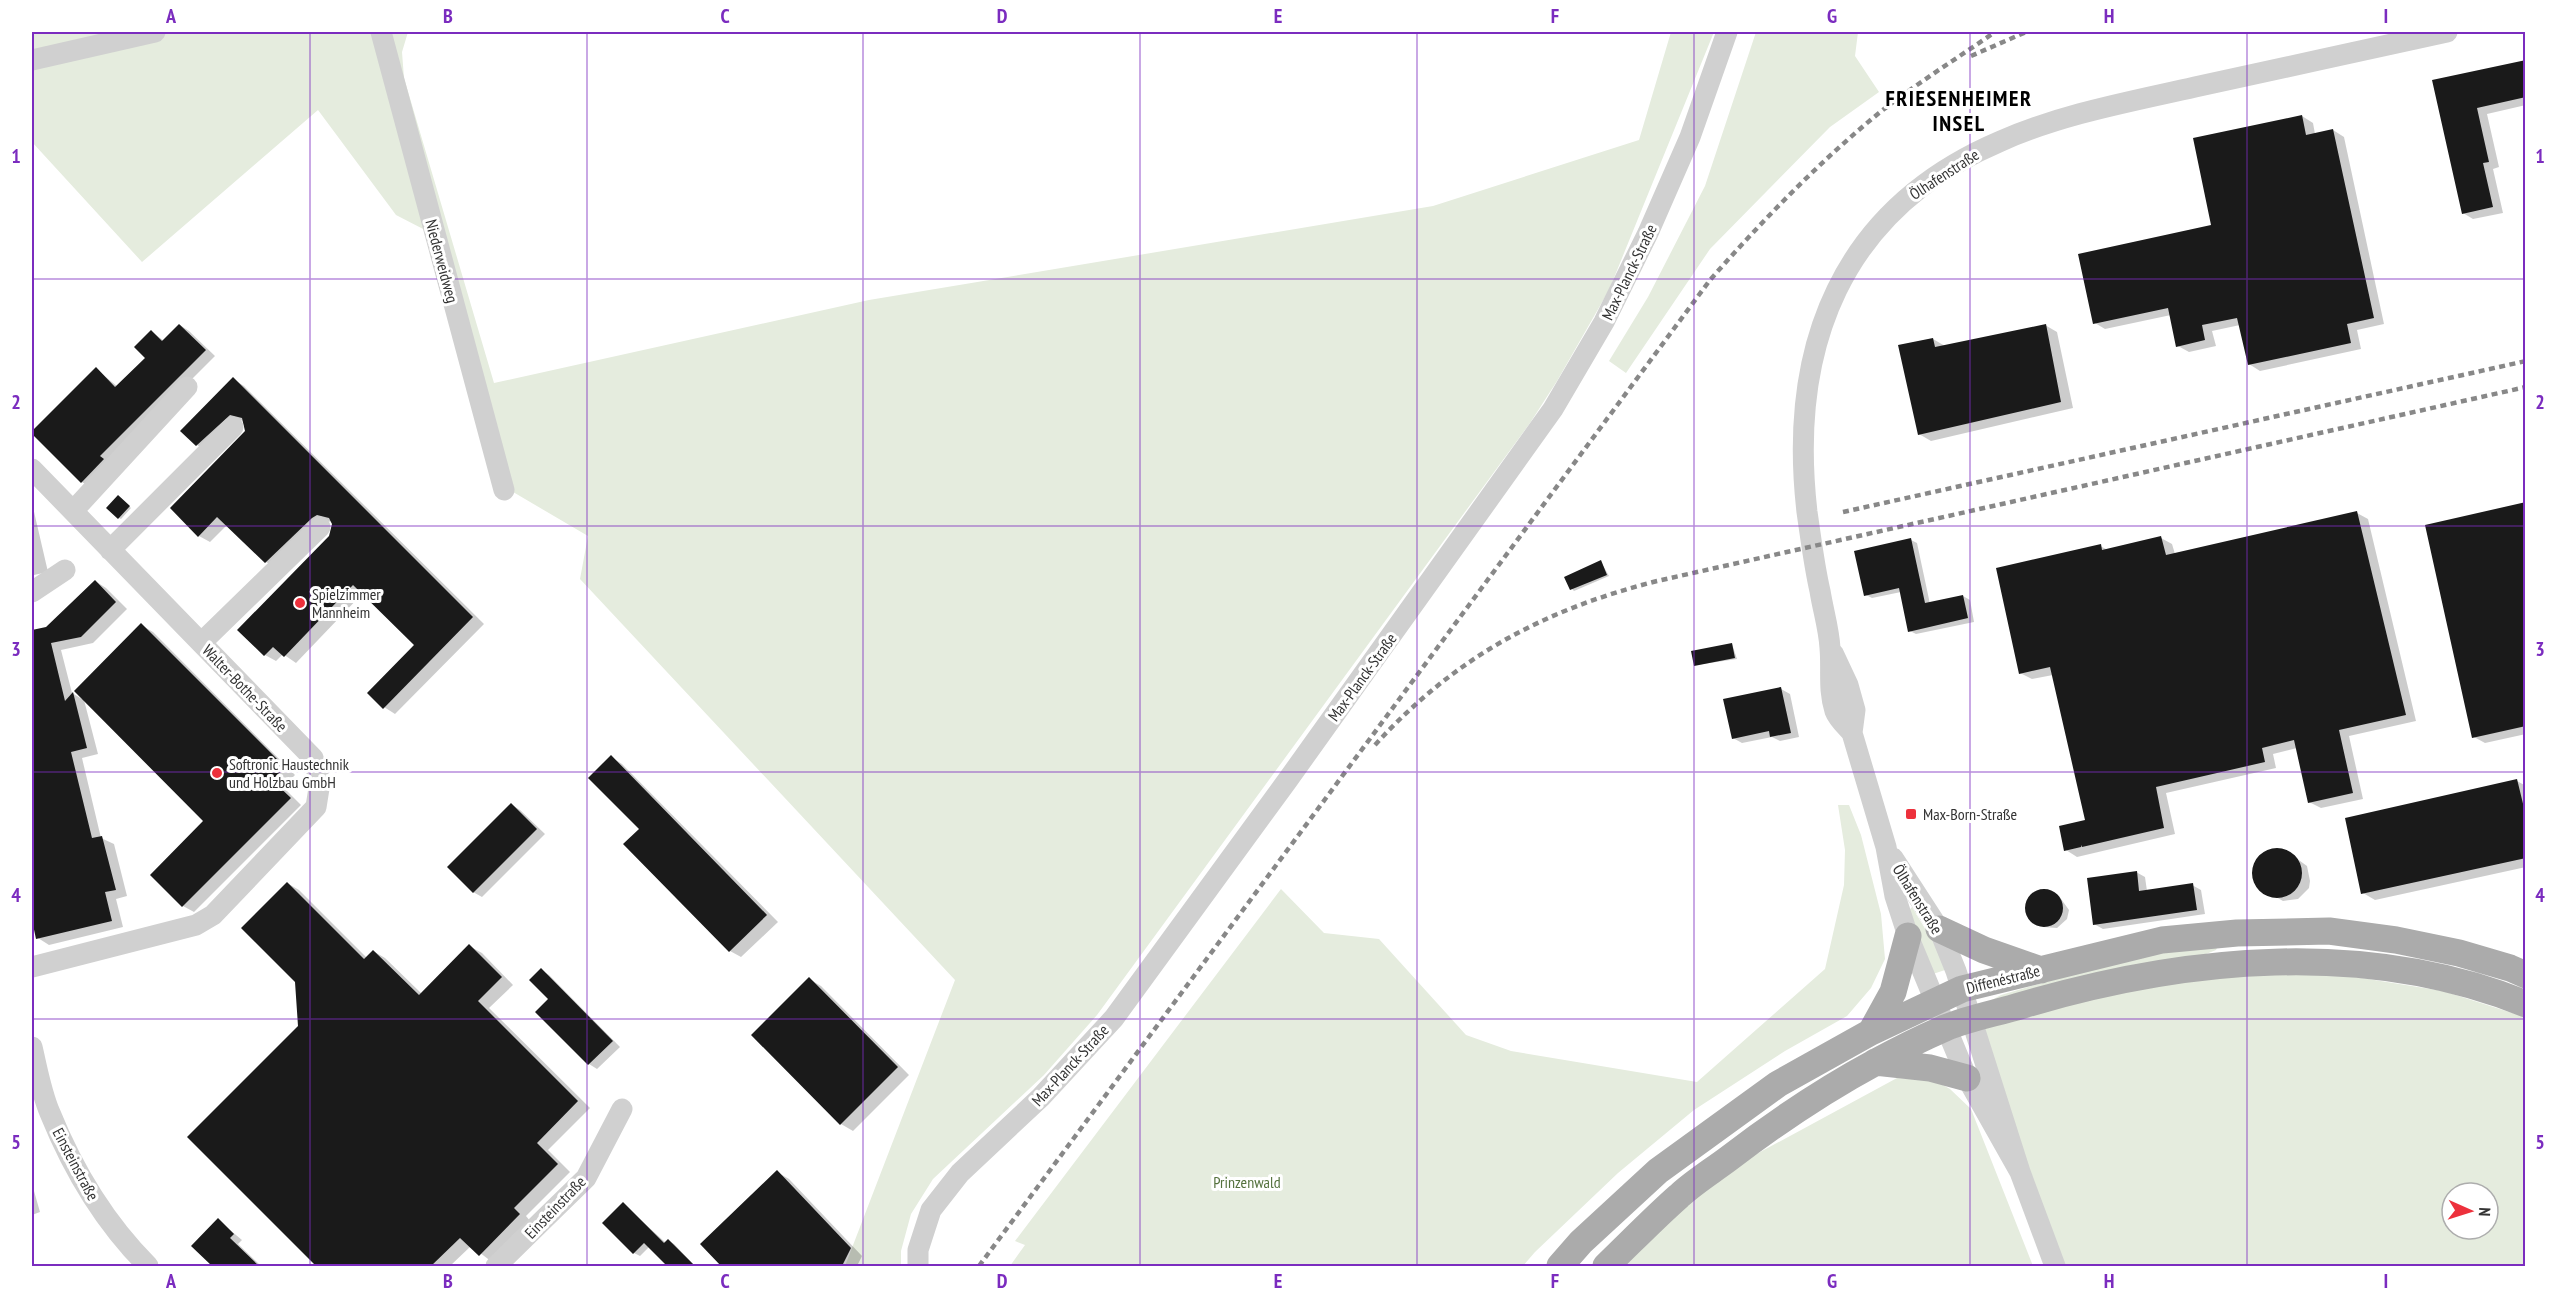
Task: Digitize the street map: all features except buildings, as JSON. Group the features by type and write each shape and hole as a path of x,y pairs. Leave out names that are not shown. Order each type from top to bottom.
{"main road":[{"path":"1939,929 1984,950 2041,970"},
{"name":"Diffenéstraße","path":"1560,1266 1581,1242 1658,1171 1778,1084 1871,1032 1962,989 2162,940 2237,933 2329,931 2396,939 2459,953 2526,975"},
{"path":"1871,1032 1893,992 1908,936"},
{"name":"Diffenéstraße","path":"1606,1266 1680,1195 1776,1122 1875,1062 1959,1024 2107,983 2166,971 2239,963 2329,962 2414,972 2488,989 2526,1004"},
{"path":"1875,1062 1930,1068 1967,1078"}],"street":[{"path":"32,60 155,32"},
{"name":"Niederweidweg","path":"381,32 504,490"},
{"name":"Max-Planck-Straße","path":"918,1266 918,1250 931,1210 960,1173 1041,1097 1114,1018 1553,409 1604,322 1648,233 1690,137 1727,32"},
{"name":"Ölhafenstraße","path":"1934,1001 1895,896 1886,847 1852,733 1855,710 1848,685 1830,648 1813,560 1804,486 1803,434 1809,375 1828,306 1856,253 1882,221 1918,187 1957,162 1999,141 2037,127 2128,102 2448,32"},
{"path":"73,512 187,387"},
{"path":"110,550 233,427"},
{"name":"Walter-Bothe-Straße","path":"32,469 313,758 320,782 316,807 213,915 196,925 32,967"},
{"path":"201,643 320,527"},
{"path":"32,592 65,570"},
{"name":"Ölhafenstraße","path":"1886,847 1939,929 1962,989 1959,1024"},
{"path":"1934,1001 1959,1024 2020,1172 2055,1266"},
{"path":"1959,1024 1967,1078 2020,1172"},
{"name":"Einsteinstraße","path":"32,1047 49,1111 86,1189 128,1246 148,1266"},
{"name":"Einsteinstraße","path":"496,1266 586,1178 622,1109"}],"green space":[{"path":"32,32 408,32 402,52 404,78 494,383 869,300 1433,206 1639,140 1671,32 1714,32 1609,290 1530,423 1097,1015 1044,1075 933,1179 911,1214 901,1251 901,1266 845,1266 955,980 580,579 588,536 496,482 427,231 396,215 318,110 142,262 32,142"},
{"path":"1756,32 1858,32 1855,56 1879,92 1830,127 1710,249 1626,373 1609,361 1648,297 1705,186"},
{"name":"Prinzenwald","path":"1838,805 1849,805 1861,835 1881,914 1885,959 1871,988 1847,1016 1785,1051 1694,1110 1618,1173 1523,1266 1010,1266 1025,1245 1015,1241 1281,889 1324,933 1379,939 1466,1035 1511,1051 1697,1082 1825,969 1844,885 1845,850"},
{"path":"1912,907 1941,955 1945,970 1933,974 1909,911"},
{"path":"2218,946 2216,950 2201,956 1990,1001 2001,995 2131,957"},
{"path":"2166,971 2343,975 2443,991 2525,1017 2525,1266 2055,1266 1971,1021"},
{"path":"1897,1078 1934,1080 1950,1089 1971,1109 2033,1266 1620,1266 1727,1170"}],"railway":[{"path":"979,1266 1710,280 1791,193 1856,132 1907,92 1995,32"},
{"path":"1971,56 2026,32"},
{"path":"1843,512 2526,361"},
{"path":"1375,745 1405,714 1469,662 1539,622 1615,593 1657,581 2526,387"}],"place":[{"name":"Spielzimmer Mannheim","path":"300,603"},
{"name":"Softronic Haustechnik und Holzbau GmbH","path":"217,773"},
{"name":"Max-Born-Straße","path":"1911,814"}],"district":[{"name":"FRIESENHEIMER INSEL","path":"1959,110"}]}
